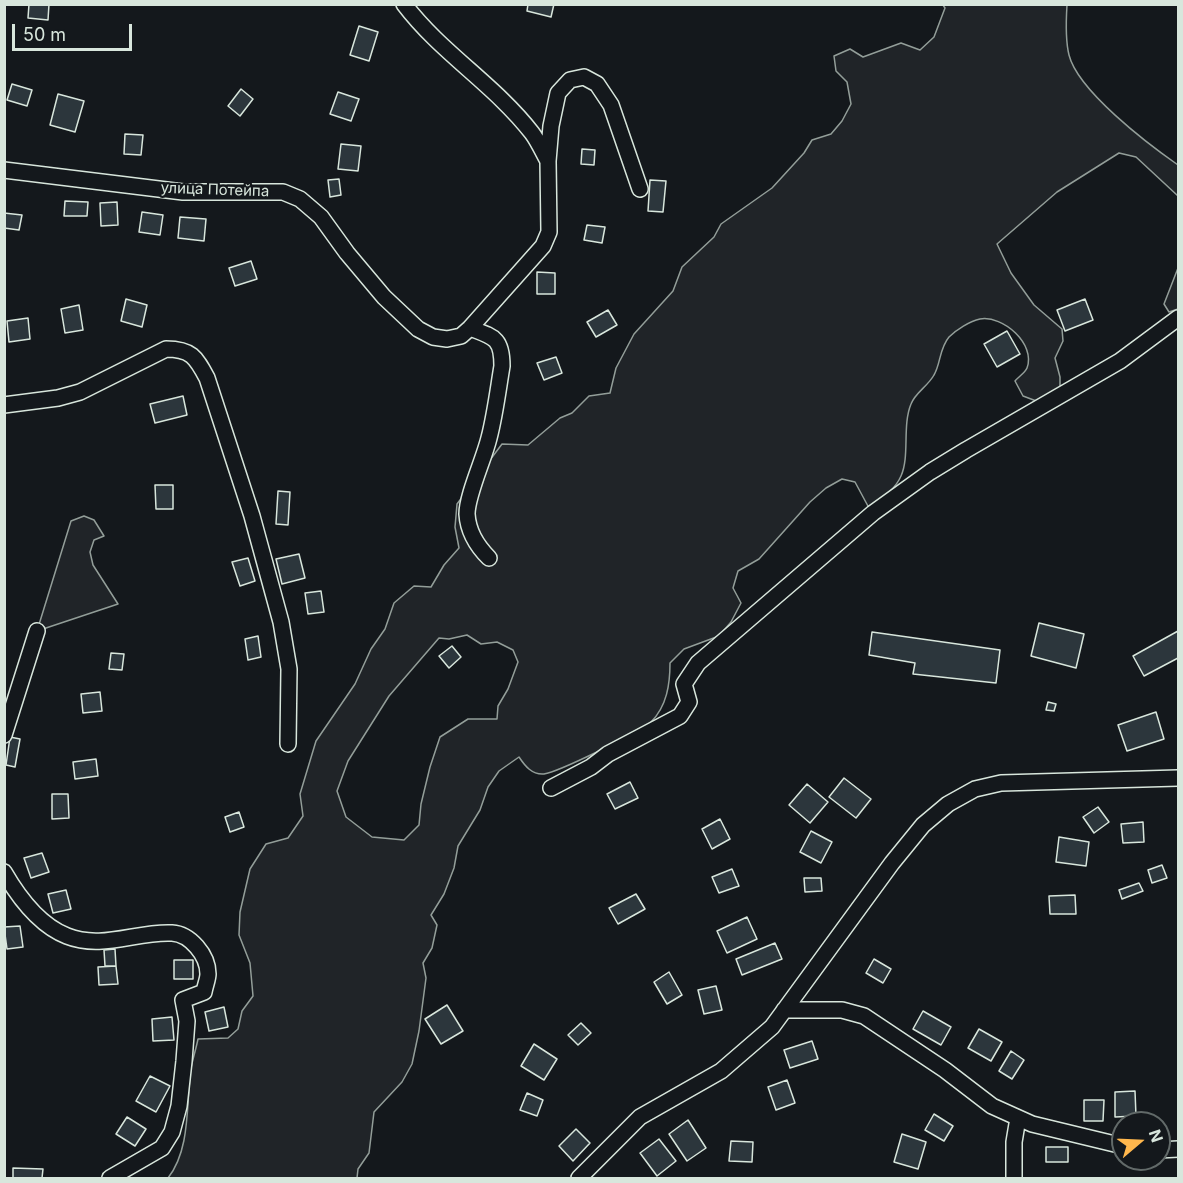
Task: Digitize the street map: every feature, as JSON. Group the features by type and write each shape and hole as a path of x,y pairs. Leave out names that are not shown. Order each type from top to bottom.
{"street":[{"path":"404,4 439,45 477,75 504,102 533,134 548,161"},
{"path":"489,558 479,547 471,531 467,513 470,496 489,438 502,366 502,354 500,343 492,336 470,328 543,246 549,232 548,161 551,126 558,93 570,80 584,77 597,84 611,105 640,189"},
{"name":"улица Потейпа","path":"4,170 183,192 283,192 300,199 321,217 347,253 384,297 418,329 433,337 447,339 461,336 470,328"},
{"path":"551,788 591,767 608,754 680,716 688,702 684,684 698,663 873,513 930,472 1120,362 1179,318"},
{"path":"4,405 58,398 80,392 166,349 178,349 190,353 198,362 207,378 252,516 281,622 289,669 288,744"},
{"path":"4,735 37,631"},
{"path":"579,1179 640,1117 721,1071 772,1027 892,863 923,825 948,804 975,789 1001,783 1179,778"},
{"path":"4,872 15,891 39,919 67,936 95,942 174,933 192,941 205,958 208,973 204,992 183,1000 187,1021 184,1061 179,1106 172,1132 162,1148 110,1179"},
{"path":"784,1010 842,1010 864,1016 945,1070 992,1106 1032,1124 1111,1143"},
{"path":"1014,1179 1014,1142 1018,1118"}],"shaded area":[{"path":"943,5 1067,5 1067,43 1075,69 1116,116 1178,165 1178,196 1136,157 1119,153 1057,192 997,244 1011,273 1034,305 1062,329 1063,341 1055,358 1060,377 1060,388 1039,402 1023,396 1015,381 1027,368 1029,359 1027,350 1022,341 1007,326 989,319 980,319 959,329 949,337 934,375 915,396 911,404 907,422 904,468 895,486 869,508 855,482 842,479 826,488 810,502 759,559 738,571 733,588 741,603 731,622 719,636 684,649 670,663 664,702 651,722 616,742 552,772 536,773 526,767 519,757 499,771 488,787 480,810 458,846 454,868 444,894 431,915 437,925 432,948 423,963 426,978 412,1064 402,1082 374,1112 369,1153 358,1169 357,1178 168,1178 181,1154 191,1068 198,1039 228,1038 238,1029 242,1011 253,996 250,963 239,935 240,912 250,869 266,844 288,838 303,816 300,794 316,741 355,684 371,649 385,629 394,603 414,586 431,587 444,565 459,548 455,527 457,504 502,444 528,445 560,418 572,413 589,396 610,393 616,368 634,334 673,291 682,267 714,237 721,224 772,188 804,153 812,140 831,134 842,121 851,104 847,82 836,71 834,56 850,49 863,57 901,43 920,50 934,37 945,8","holes":["467,635 481,644 497,642 513,650 518,662 508,689 498,706 497,719 468,719 440,737 421,804 419,825 404,840 372,837 346,817 337,791 348,761 389,696 439,638 449,639"]},
{"path":"1178,268 1178,309 1169,312 1164,304"},
{"path":"84,516 94,520 104,536 94,540 90,552 93,565 118,604 37,631 71,521"}],"building":[{"path":"29,4 49,4 48,20 28,18"},
{"path":"528,4 554,4 551,17 527,11"},
{"path":"359,26 378,32 369,61 350,55"},
{"path":"12,84 32,90 27,106 7,100"},
{"path":"241,89 253,99 240,116 228,106"},
{"path":"338,92 359,99 351,121 330,114"},
{"path":"58,94 84,101 75,132 50,125"},
{"path":"125,134 143,135 141,155 124,154"},
{"path":"341,144 361,146 358,171 338,169"},
{"path":"582,149 595,150 594,165 581,164"},
{"path":"339,179 341,195 330,197 328,180"},
{"path":"650,180 666,181 663,212 648,211"},
{"path":"65,201 88,202 87,216 64,216"},
{"path":"117,202 118,225 101,226 100,203"},
{"path":"142,212 163,215 160,235 139,232"},
{"path":"4,213 22,215 19,230 4,228"},
{"path":"180,217 206,219 204,241 178,238"},
{"path":"587,225 605,227 602,243 584,240"},
{"path":"251,261 257,279 235,286 229,268"},
{"path":"537,272 555,273 555,294 537,294"},
{"path":"126,299 147,305 142,327 121,321"},
{"path":"1085,299 1093,320 1065,331 1057,310"},
{"path":"79,305 83,330 65,333 61,309"},
{"path":"608,310 617,325 596,337 587,322"},
{"path":"28,318 30,339 9,342 7,321"},
{"path":"1007,331 1020,354 997,367 984,344"},
{"path":"556,357 562,373 544,380 537,363"},
{"path":"183,396 187,415 155,423 150,404"},
{"path":"155,485 173,485 173,509 156,509"},
{"path":"278,491 290,492 288,525 276,524"},
{"path":"299,554 305,578 282,584 276,559"},
{"path":"248,558 255,581 240,586 232,562"},
{"path":"321,591 324,612 308,614 305,593"},
{"path":"1039,623 1084,634 1076,668 1031,656"},
{"path":"1178,631 1178,658 1144,676 1133,656"},
{"path":"872,632 1000,650 996,683 913,674 915,663 869,655"},
{"path":"258,636 261,657 248,660 245,639"},
{"path":"452,646 461,657 449,668 439,656"},
{"path":"111,653 124,654 122,670 109,669"},
{"path":"100,692 102,711 83,713 81,694"},
{"path":"1048,702 1056,704 1054,711 1046,710"},
{"path":"1156,712 1164,739 1127,751 1118,725"},
{"path":"10,737 20,739 15,767 6,765"},
{"path":"96,759 98,776 75,779 73,762"},
{"path":"844,778 871,799 856,818 829,797"},
{"path":"630,782 638,798 615,809 607,794"},
{"path":"807,784 828,802 810,823 789,805"},
{"path":"52,794 68,794 69,818 52,819"},
{"path":"1098,807 1109,822 1094,833 1083,817"},
{"path":"239,812 244,827 230,832 225,817"},
{"path":"720,819 730,839 712,849 702,829"},
{"path":"1143,822 1144,842 1123,843 1121,824"},
{"path":"811,831 832,842 821,863 800,852"},
{"path":"1059,837 1089,842 1086,866 1056,862"},
{"path":"42,853 49,872 31,878 24,858"},
{"path":"1162,865 1167,878 1152,883 1148,870"},
{"path":"732,869 739,886 719,893 712,877"},
{"path":"804,878 821,878 822,891 805,892"},
{"path":"1139,883 1143,891 1122,899 1119,890"},
{"path":"66,890 71,909 53,913 48,894"},
{"path":"636,894 645,909 618,924 609,908"},
{"path":"1075,895 1076,914 1050,914 1049,896"},
{"path":"747,917 757,939 727,953 717,931"},
{"path":"20,926 23,947 7,949 4,927"},
{"path":"775,943 782,959 742,975 736,959"},
{"path":"115,949 116,966 105,966 104,950"},
{"path":"874,959 891,969 883,983 866,973"},
{"path":"174,960 193,960 193,979 174,979"},
{"path":"116,966 118,984 99,985 98,967"},
{"path":"669,972 682,995 667,1004 654,982"},
{"path":"716,986 722,1010 704,1014 698,990"},
{"path":"447,1005 463,1031 441,1044 425,1019"},
{"path":"224,1007 228,1027 209,1031 205,1012"},
{"path":"923,1011 951,1027 941,1045 913,1029"},
{"path":"172,1017 174,1040 153,1041 152,1019"},
{"path":"581,1023 591,1033 578,1045 568,1035"},
{"path":"979,1029 1002,1042 991,1061 968,1048"},
{"path":"812,1041 818,1059 790,1068 784,1050"},
{"path":"534,1044 557,1059 544,1080 521,1066"},
{"path":"1011,1051 1024,1060 1012,1079 999,1071"},
{"path":"150,1076 170,1086 156,1112 136,1101"},
{"path":"787,1080 795,1103 776,1110 768,1087"},
{"path":"1135,1091 1136,1111 1115,1111 1115,1092"},
{"path":"527,1093 543,1100 537,1116 520,1110"},
{"path":"1084,1100 1104,1100 1103,1121 1084,1121"},
{"path":"934,1114 953,1126 944,1141 925,1130"},
{"path":"127,1117 146,1129 135,1146 116,1134"},
{"path":"688,1120 706,1148 687,1161 669,1134"},
{"path":"576,1129 590,1143 573,1161 559,1146"},
{"path":"902,1134 926,1142 918,1169 894,1162"},
{"path":"659,1139 676,1161 657,1176 640,1153"},
{"path":"731,1141 753,1142 752,1162 729,1161"},
{"path":"1046,1147 1068,1147 1068,1162 1046,1162"},
{"path":"13,1168 43,1169 42,1178 13,1178"}]}
